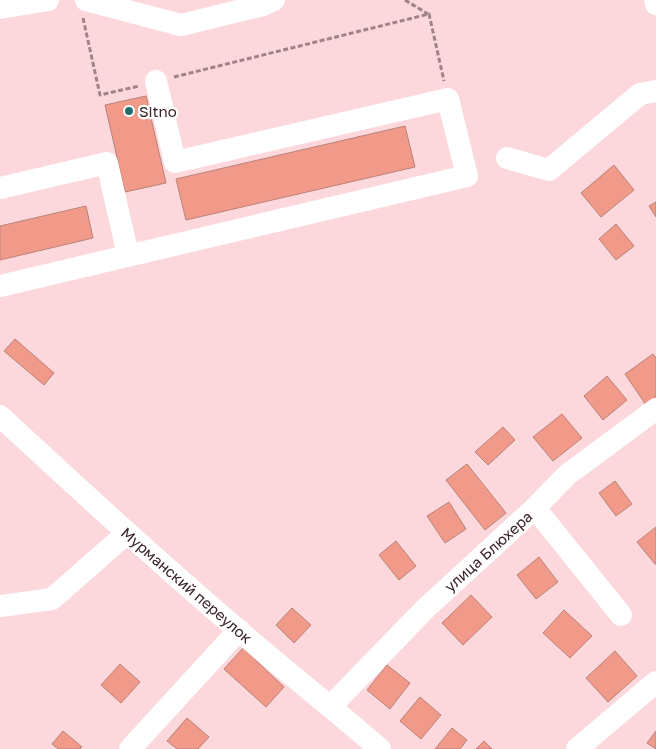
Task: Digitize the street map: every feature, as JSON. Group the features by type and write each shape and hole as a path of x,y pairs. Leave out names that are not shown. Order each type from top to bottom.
{"street":[{"path":"0,8 48,0"},
{"path":"84,5 181,25 263,5 274,0"},
{"path":"655,0 656,4"},
{"path":"0,286 467,176 448,99 175,162 156,82"},
{"path":"507,158 549,170 640,94 656,91"},
{"path":"0,188 107,163 128,255"},
{"name":"улица Блюхера","path":"331,706 425,609 535,508 567,475 656,409"},
{"name":"Мурманский переулок","path":"0,416 126,533 380,749"},
{"path":"535,508 621,615"},
{"path":"0,606 52,599 126,533"},
{"path":"130,749 238,630"},
{"path":"577,749 656,682"}],"path":[{"path":"405,0 429,14 448,99"},
{"path":"84,5 100,95 429,14"}],"building":[{"path":"146,96 166,183 125,192 105,105"},
{"path":"405,126 415,167 186,220 176,179"},
{"path":"614,165 634,190 601,217 581,193"},
{"path":"656,202 656,217 649,206"},
{"path":"86,206 93,238 0,260 0,226"},
{"path":"616,224 634,246 616,260 599,239"},
{"path":"15,339 54,373 44,385 4,351"},
{"path":"653,354 656,358 656,398 646,405 625,374"},
{"path":"607,376 627,400 603,420 584,396"},
{"path":"562,414 582,438 553,461 533,437"},
{"path":"503,427 515,440 488,465 475,452"},
{"path":"467,464 506,513 485,530 446,480"},
{"path":"615,481 632,504 616,516 599,493"},
{"path":"449,502 466,529 445,543 427,516"},
{"path":"656,527 656,564 655,564 637,542"},
{"path":"396,541 416,566 399,580 379,555"},
{"path":"539,557 558,582 536,599 517,575"},
{"path":"471,595 492,617 463,645 442,623"},
{"path":"292,608 311,625 294,643 276,625"},
{"path":"564,610 592,636 570,658 543,633"},
{"path":"243,648 284,687 266,707 224,669"},
{"path":"615,651 637,676 608,702 586,678"},
{"path":"120,664 140,682 121,703 101,685"},
{"path":"387,665 410,683 390,709 367,690"},
{"path":"420,697 441,715 421,739 400,721"},
{"path":"187,718 209,737 198,749 177,749 167,741"},
{"path":"452,728 467,740 460,749 435,749"},
{"path":"63,731 82,747 80,749 58,749 52,744"},
{"path":"656,731 656,749 647,743"},
{"path":"484,741 492,749 476,749"}],"place":[{"name":"Sitno","path":"129,111"}]}
